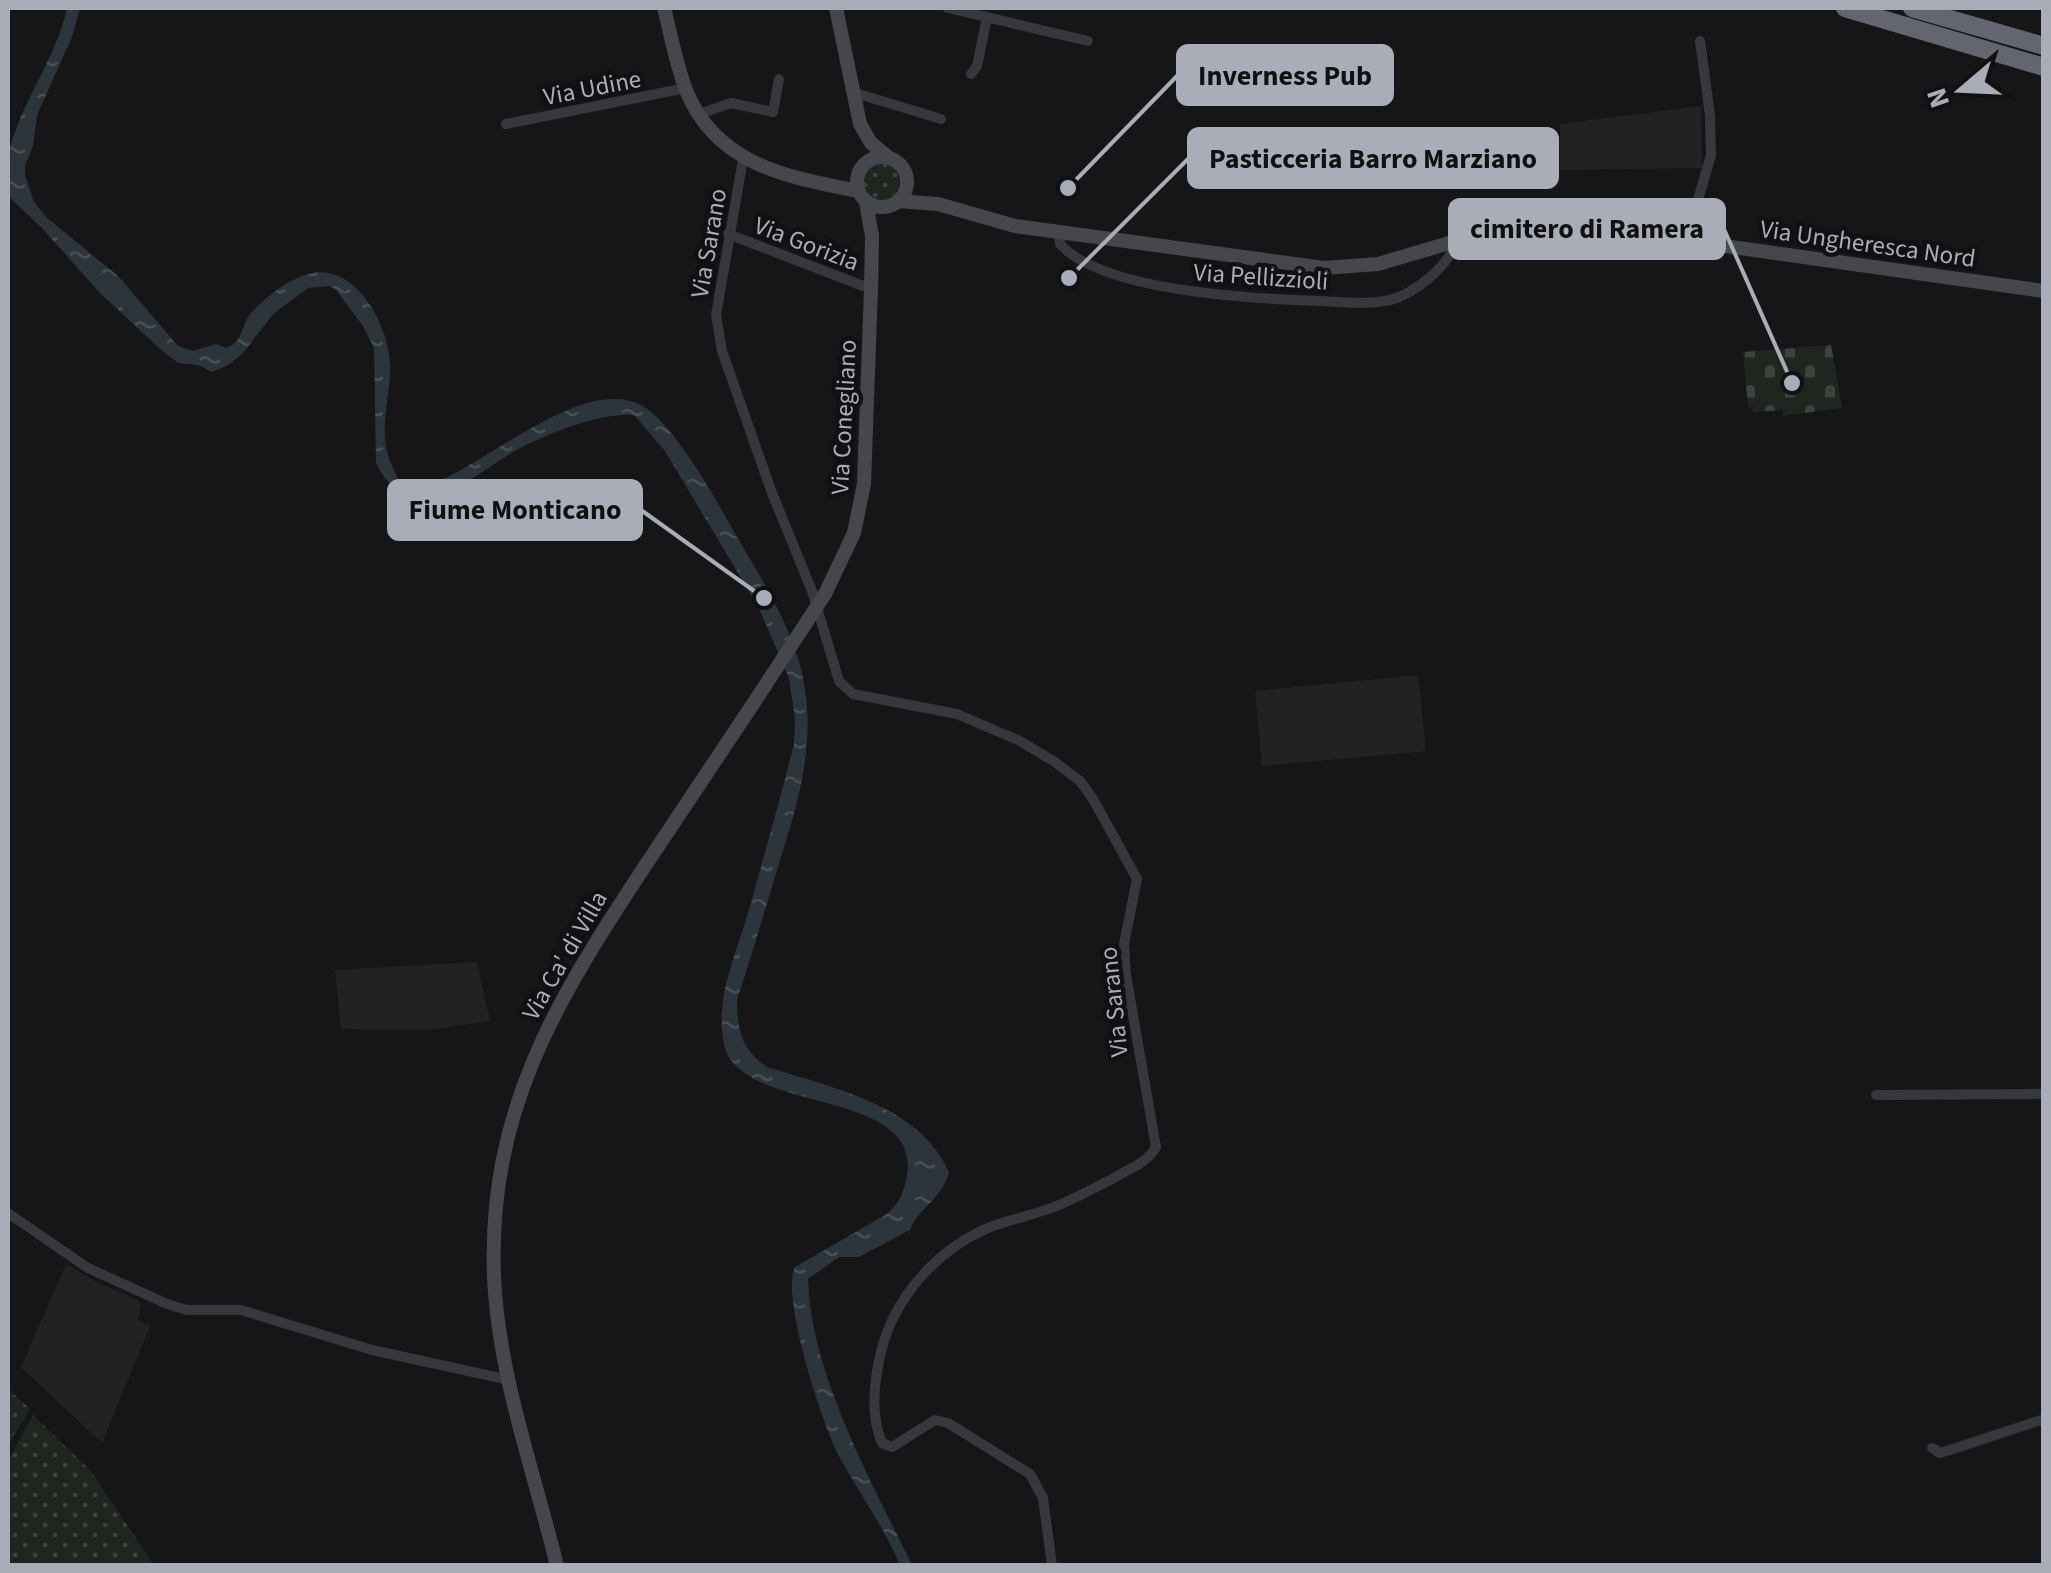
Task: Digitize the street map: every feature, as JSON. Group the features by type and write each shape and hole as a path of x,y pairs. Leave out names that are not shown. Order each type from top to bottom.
{"highway":[{"path":"1845,8 2044,67"},
{"path":"1912,8 2044,46"}],"main road":[{"path":"664,8 686,88 718,139 743,159 788,178 892,204"},
{"path":"836,8 865,134 901,166 907,181"},
{"path":"862,196 857,175 865,162 888,157"},
{"name":"Via Ungheresca Nord","path":"907,181 938,204"},
{"name":"Via Conegliano","path":"872,236 907,181"},
{"name":"Via Conegliano","path":"825,594 854,533 864,484 872,236 862,196"},
{"name":"Via Ungheresca Nord","path":"892,204 938,204 1004,224 1324,268 1378,264 1507,226 1556,222 2044,291"},
{"name":"Via Ca' di Villa","path":"557,1566 502,1348 494,1276 503,1159 521,1091 547,1025 573,976 825,594"}],"street":[{"path":"948,8 1088,41"},
{"path":"972,74 987,17"},
{"path":"1686,240 1711,156 1700,41"},
{"path":"699,114 731,103 772,112 779,79"},
{"name":"Via Udine","path":"506,124 686,88"},
{"path":"854,99 940,119"},
{"name":"Via Sarano","path":"743,159 716,315 722,351 772,493 812,591 839,681 852,694 957,714 1020,741 1055,762 1080,780 1137,879 1124,944 1126,975 1156,1147 1150,1158 1099,1186 1058,1206 980,1232 950,1251 906,1295 886,1331 878,1365 876,1429 882,1442 892,1447 935,1420 948,1423 1030,1474 1042,1498 1052,1566"},
{"name":"Via Pellizzioli","path":"1059,232 1060,244 1070,253 1128,278 1197,293 1332,302 1380,302 1399,297 1444,263 1453,253 1456,240"},
{"name":"Via Gorizia","path":"728,234 871,289"},
{"path":"1876,1095 2044,1094"},
{"path":"8,1213 88,1268 167,1304 187,1310 241,1310 372,1350 510,1380"},
{"path":"1932,1448 1940,1452 1950,1450 2044,1419"}],"shaded area":[{"path":"1701,106 1702,168 1560,170 1560,124"},
{"path":"1418,675 1426,751 1262,766 1255,691"},
{"path":"477,962 490,1021 428,1030 341,1029 335,970"},
{"path":"66,1264 138,1300 138,1320 150,1326 102,1443 21,1367"}],"green space":[{"path":"880,163 893,169 899,182 893,195 880,201 867,195 861,182 867,169"},
{"path":"1831,345 1842,408 1783,416 1783,410 1753,412 1753,407 1748,407 1743,352"},
{"path":"8,1389 30,1409 8,1445"},
{"path":"33,1415 90,1470 154,1565 8,1565 8,1460"}],"water":[{"path":"67,8 80,8 72,37 37,115 25,175 34,202 46,217 119,277 178,346 193,351 216,344 226,348 239,337 251,313 280,288 318,272 335,275 363,296 374,311 388,346 386,445 400,483 419,487 444,479 578,406 611,399 641,405 664,425 689,457 767,589 799,662 808,715 807,741 793,818 737,1000 740,1030 752,1054 767,1067 845,1091 895,1115 935,1149 949,1172 942,1189 910,1230 859,1257 839,1257 808,1279 811,1315 831,1389 912,1565 900,1565 833,1442 798,1332 792,1282 795,1267 887,1214 895,1205 907,1175 905,1149 890,1130 867,1116 749,1076 731,1060 723,1037 726,983 794,744 789,678 759,608 665,451 634,415 604,417 553,433 456,488 422,499 406,495 390,484 376,463 374,348 363,326 330,286 308,288 273,314 243,353 212,372 198,365 178,363 160,349 99,292 8,196 7,161 13,137 55,46"}],"place":[{"name":"Inverness Pub","path":"1068,188"},
{"name":"Pasticceria Barro Marziano","path":"1069,278"},
{"name":"cimitero di Ramera","path":"1792,383"},
{"name":"Fiume Monticano","path":"764,598"}]}
